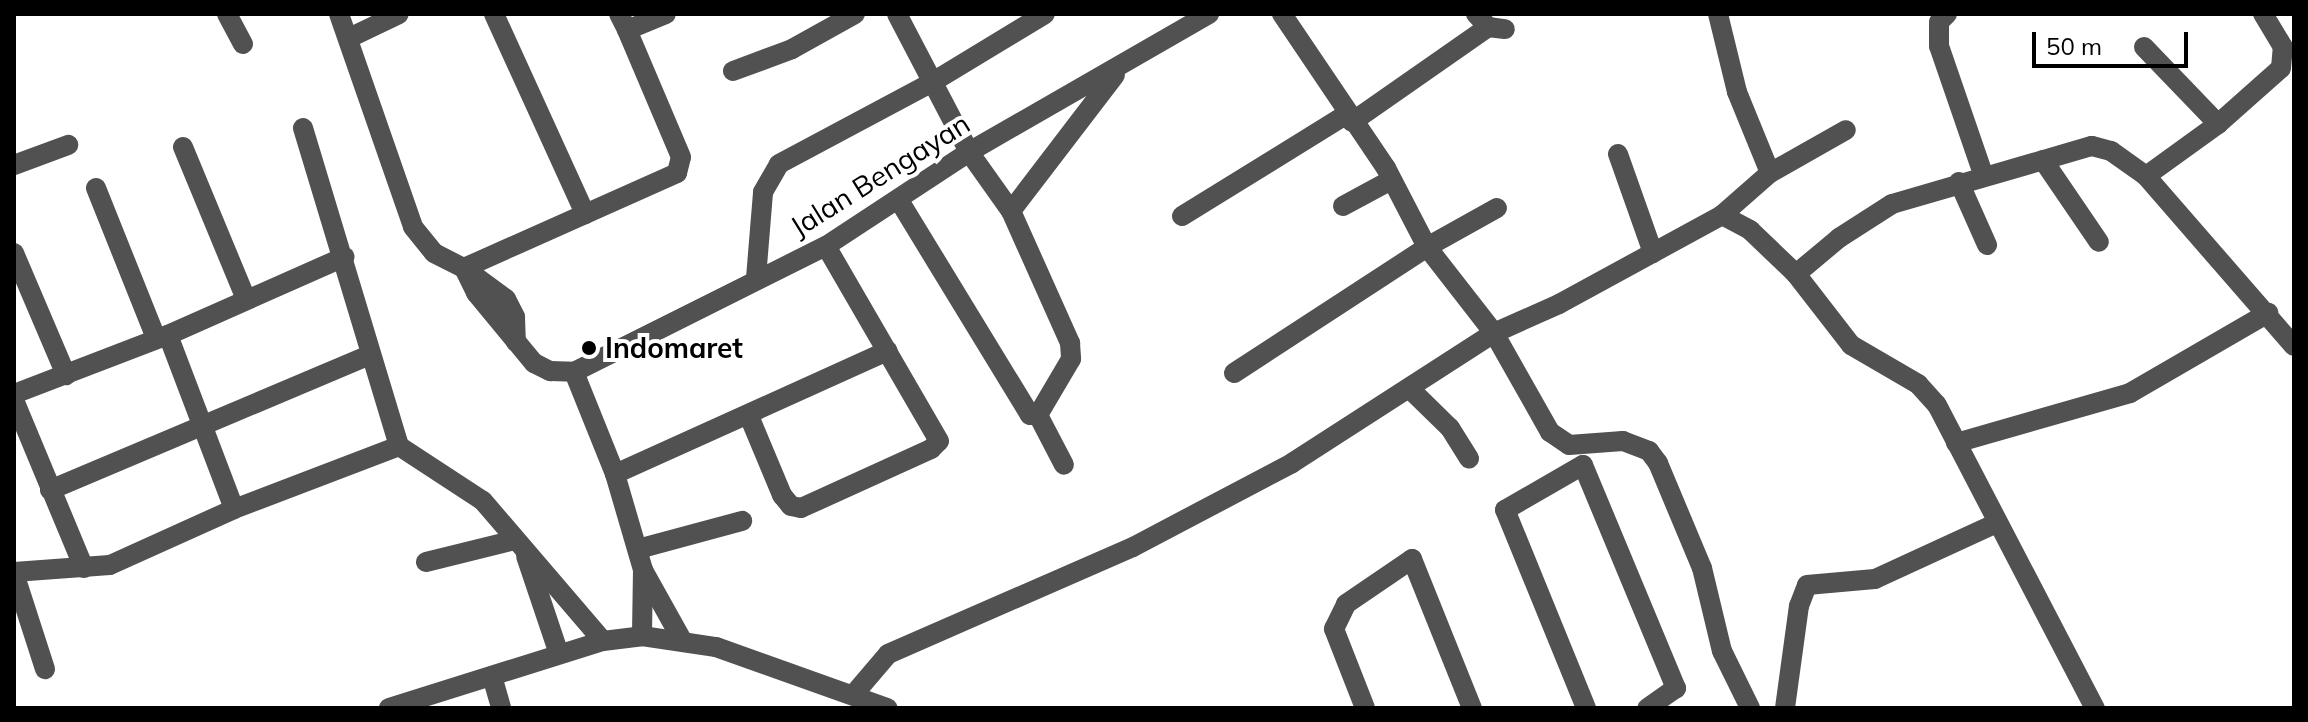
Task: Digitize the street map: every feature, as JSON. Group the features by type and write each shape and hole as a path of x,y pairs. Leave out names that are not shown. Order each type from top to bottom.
{"street":[{"path":"227,14 243,44"},
{"path":"339,14 413,227 434,253 464,268 476,293 516,342 542,367 574,372 615,474 638,549 643,570 642,636"},
{"path":"349,38 399,14"},
{"path":"494,14 585,214"},
{"path":"464,268 677,173 681,166 623,22 666,14"},
{"path":"733,71 792,49 855,14"},
{"path":"897,14 969,152 1011,211 1072,352 1038,415"},
{"path":"756,278 763,192 779,164 931,83 1045,14"},
{"name":"Jalan Bengayan","path":"574,372 756,278 826,246 969,152 1119,69 1209,14"},
{"path":"1282,14 1391,180 1427,247 1494,333 1550,432 1569,445 1623,441 1649,451 1658,463 1702,568 1722,651 1750,708"},
{"path":"1718,14 1737,92 1770,173"},
{"path":"1947,14 1939,22 1939,46 1983,174"},
{"path":"2146,176 2218,124 2281,68 2283,47 2263,14"},
{"path":"1182,216 1350,118 1490,23"},
{"path":"2144,47 2218,124"},
{"path":"1011,211 1119,69"},
{"path":"303,128 399,446 483,501 603,641"},
{"path":"854,694 888,654 916,638 1133,547 1292,463 1494,333 1722,215 1770,173 1846,130"},
{"path":"14,165 68,145"},
{"path":"1796,274 1866,218 1983,174 2092,146 2111,151 2146,176 2294,346"},
{"path":"183,147 245,297"},
{"path":"1618,154 1653,253"},
{"path":"2043,160 2099,242"},
{"path":"1343,206 1391,180"},
{"path":"1959,182 1987,245"},
{"path":"96,188 201,423 234,509"},
{"path":"899,200 1030,415 1038,415"},
{"path":"1234,373 1427,247 1497,208"},
{"path":"1722,215 1750,230 1796,274 1851,345 1918,384 1937,405 2095,708"},
{"path":"749,416 782,495 791,506 801,508 931,449 939,441 826,246"},
{"path":"14,253 66,375"},
{"path":"84,568 14,397 344,257"},
{"path":"1956,443 2052,411 2130,393 2268,313"},
{"path":"615,474 888,351"},
{"path":"50,490 201,423 370,355"},
{"path":"1409,388 1450,428 1469,458"},
{"path":"1038,415 1064,465"},
{"path":"45,669 14,573 84,568 137,555 234,509 399,446"},
{"path":"1586,708 1505,510 1583,465 1676,688 1647,708"},
{"path":"638,549 742,521"},
{"path":"1785,708 1799,606 1807,585 1875,579 1997,523"},
{"path":"426,562 520,546"},
{"path":"520,546 559,654"},
{"path":"1365,708 1334,629 1346,604 1412,559 1472,708"},
{"path":"643,570 682,640"},
{"path":"389,708 603,641 642,636 716,647 887,708"},
{"path":"492,676 501,708"}],"place":[{"name":"Indomaret","path":"589,348"}]}
